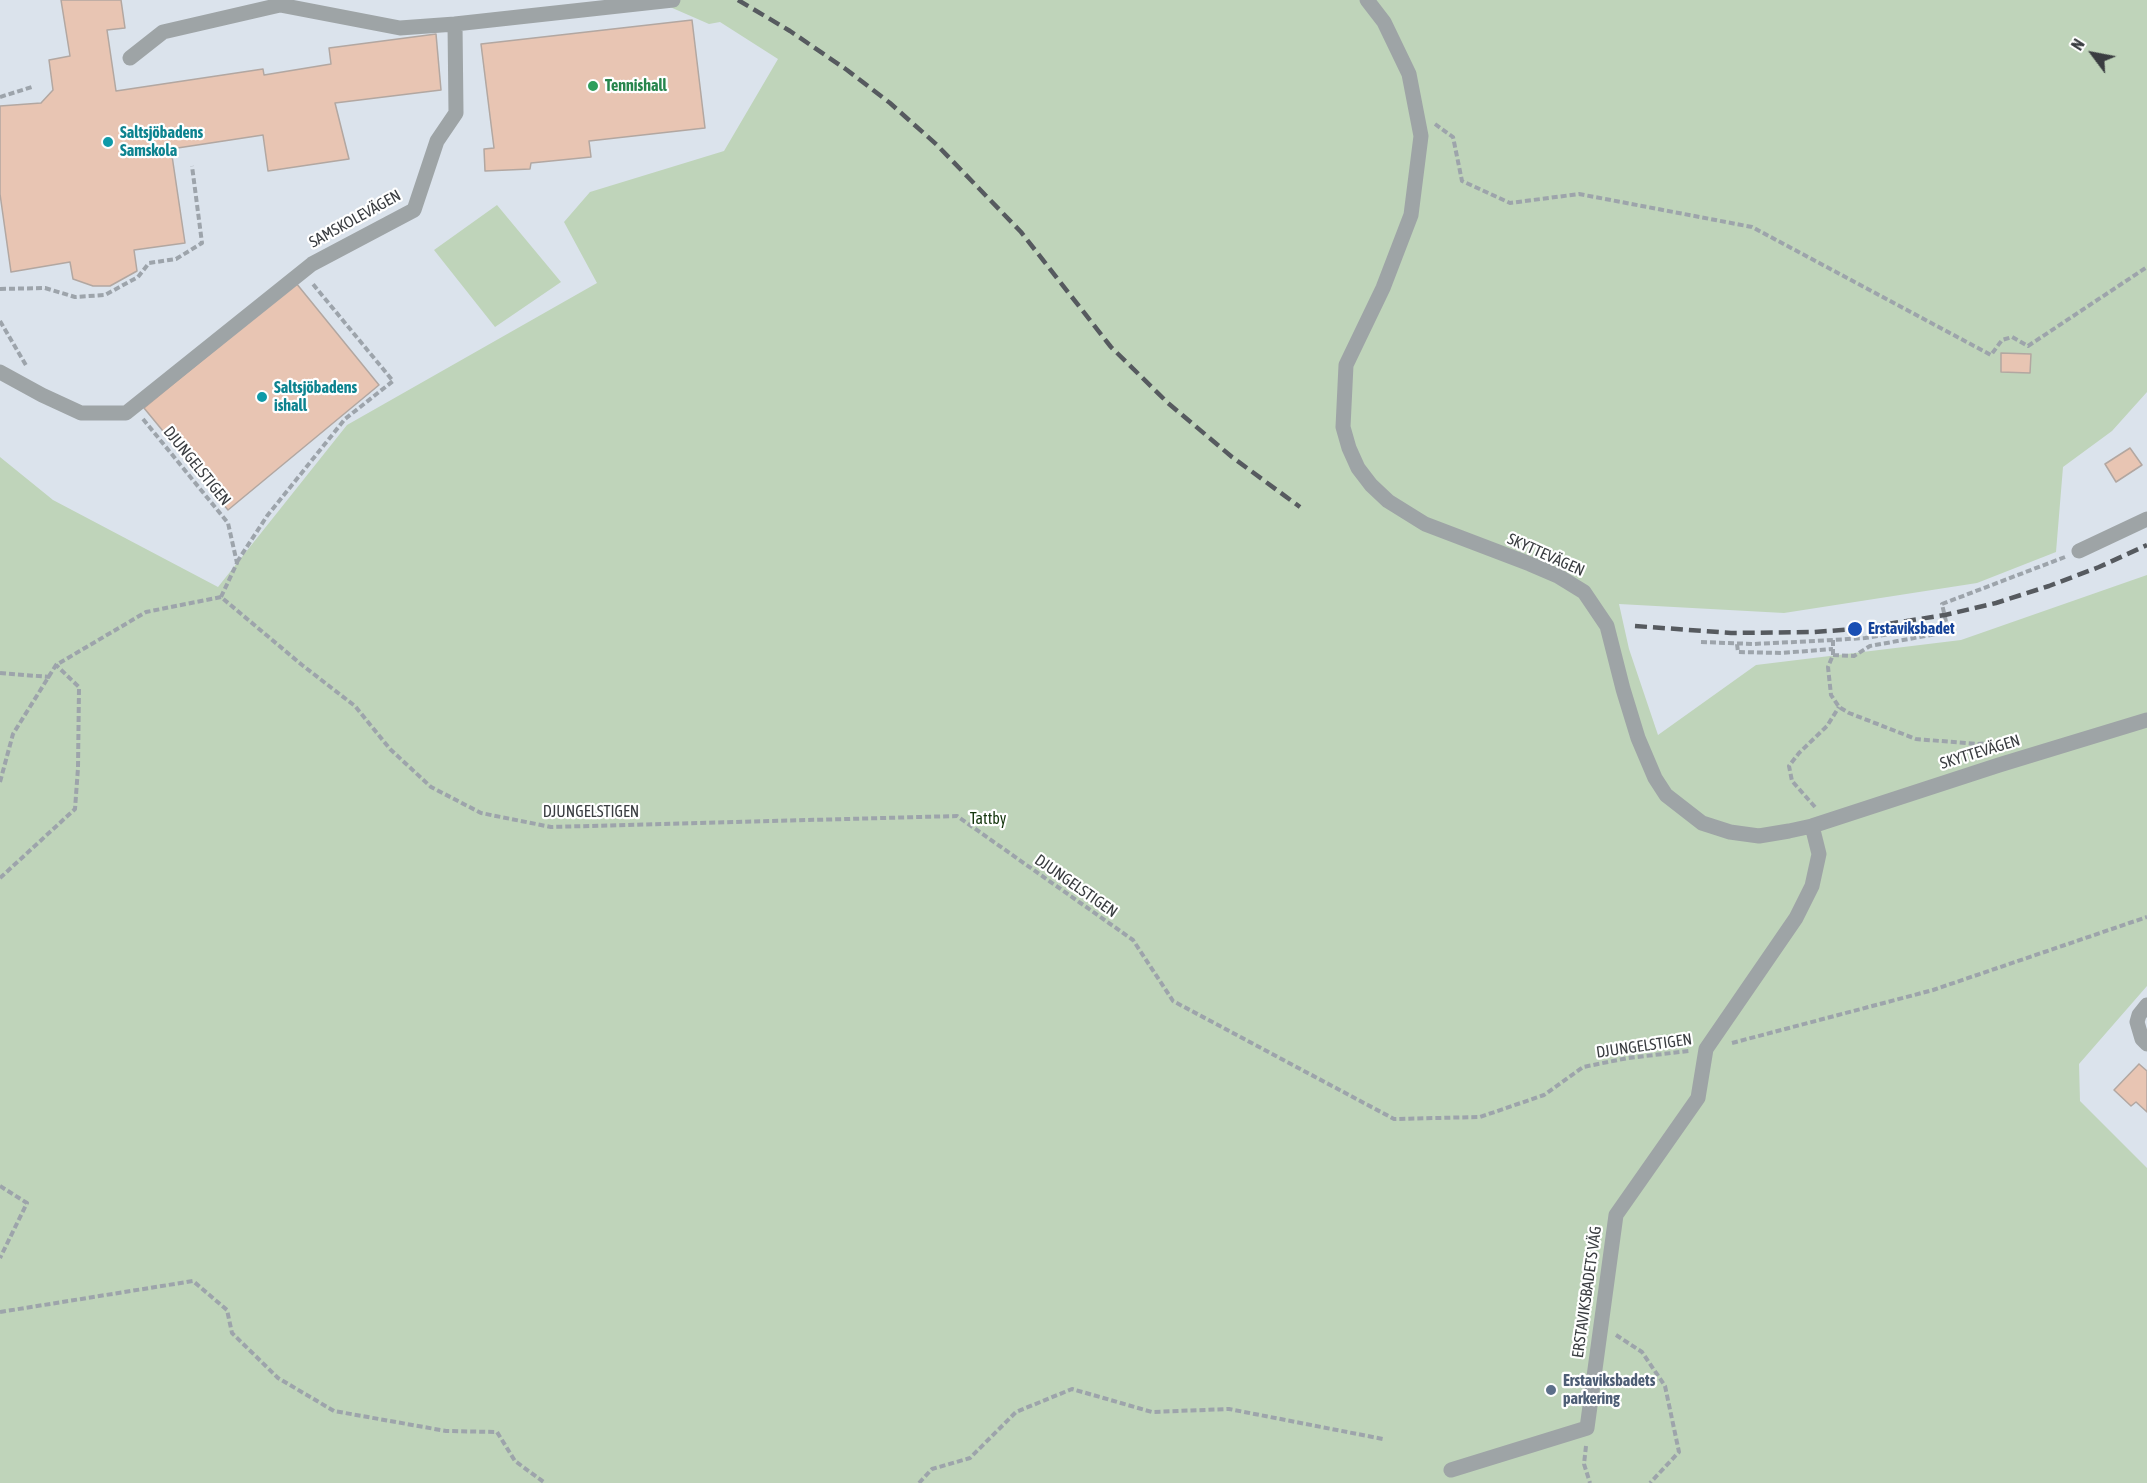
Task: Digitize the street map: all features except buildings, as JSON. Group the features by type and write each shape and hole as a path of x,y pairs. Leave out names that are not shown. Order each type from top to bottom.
{"street":[{"path":"130,58 163,32 280,4 400,28 673,0"},
{"name":"SKYTTEVÄGEN","path":"1367,0 1384,22 1409,74 1420,136 1411,215 1383,288 1346,365 1343,427 1349,448 1371,485 1388,501 1425,524 1530,564 1558,576 1584,592 1607,626 1635,728 1655,778 1666,795 1702,823 1730,832 1759,836 1812,826 1988,768 2147,720"},
{"name":"SAMSKOLEVÄGEN","path":"126,413 312,264 414,210 437,141 456,113 455,24"},
{"path":"0,372 81,413 126,413"},
{"path":"2079,551 2147,519"},
{"name":"ERSTAVIKSBADETS VÄG","path":"1587,1428 1616,1215 1698,1098 1706,1049 1796,918 1812,886 1819,854 1812,826"},
{"path":"2147,1005 2139,1014 2137,1022 2142,1039 2147,1044"},
{"path":"1451,1470 1587,1428"}],"path":[{"path":"0,97 32,87"},
{"path":"1416,109 1453,137 1462,181 1510,203 1579,194 1752,227 1991,355 2002,340 2012,337 2028,346 2147,267"},
{"path":"0,289 45,288 75,297 105,295 138,277 149,263 176,259 202,243 192,166"},
{"path":"0,782 13,734 56,664 146,612 220,597 237,563 267,516 345,419 393,381 303,271"},
{"path":"0,321 42,395"},
{"name":"DJUNGELSTIGEN","path":"126,413 139,415 228,523 237,563"},
{"path":"1833,655 1854,656 1870,646 1942,633 1947,626 1942,604 2079,551"},
{"name":"DJUNGELSTIGEN","path":"220,597 355,706 390,749 431,787 481,813 551,827 957,816 1133,940 1173,1001 1394,1119 1480,1117 1544,1095 1583,1067 1628,1058 1706,1049 1933,990 2147,917"},
{"path":"1701,642 1737,644 1865,638 1935,627"},
{"path":"1833,640 1833,655 1828,667 1831,695 1839,707 1849,713 1916,739 1977,744 2022,741"},
{"path":"1737,644 1738,652 1781,653 1833,649"},
{"path":"0,878 75,809 79,687 56,664"},
{"path":"0,673 50,677"},
{"path":"1817,810 1792,781 1789,766 1827,726 1839,707"},
{"path":"0,1186 27,1203 0,1258"},
{"path":"0,1312 193,1281 227,1310 232,1333 278,1378 334,1411 446,1431 497,1432 515,1461 545,1483"},
{"path":"1601,1325 1642,1352 1665,1386 1679,1452 1650,1483"},
{"path":"919,1483 932,1469 970,1458 1016,1412 1072,1389 1152,1412 1229,1409 1383,1439"},
{"path":"1587,1428 1584,1464 1590,1483"}],"green space":[{"name":"Tattby","path":"654,0 2147,0 2147,392 2112,431 2063,467 2056,552 1977,583 1784,613 1619,604 1629,649 1658,735 1756,665 1961,640 2147,575 2147,986 2079,1064 2080,1101 2147,1168 2147,1483 0,1483 0,457 53,500 218,587 347,425 597,283 564,222 590,192 724,151 778,59 720,22 709,24"},
{"path":"497,205 561,282 495,327 434,250"}],"railway":[{"path":"738,0 790,31 847,70 890,103 937,145 1021,232 1111,347 1168,403 1232,457 1300,507"},
{"path":"1635,626 1731,633 1814,632 1855,629 1945,615 1996,603 2049,586 2147,545"}],"place":[{"name":"Tennishall","path":"593,86"},
{"name":"Saltsjöbadens Samskola","path":"108,142"},
{"name":"Saltsjöbadens ishall","path":"262,397"},
{"name":"Erstaviksbadet","path":"1855,629"},
{"name":"Erstaviksbadets parkering","path":"1551,1390"}]}
